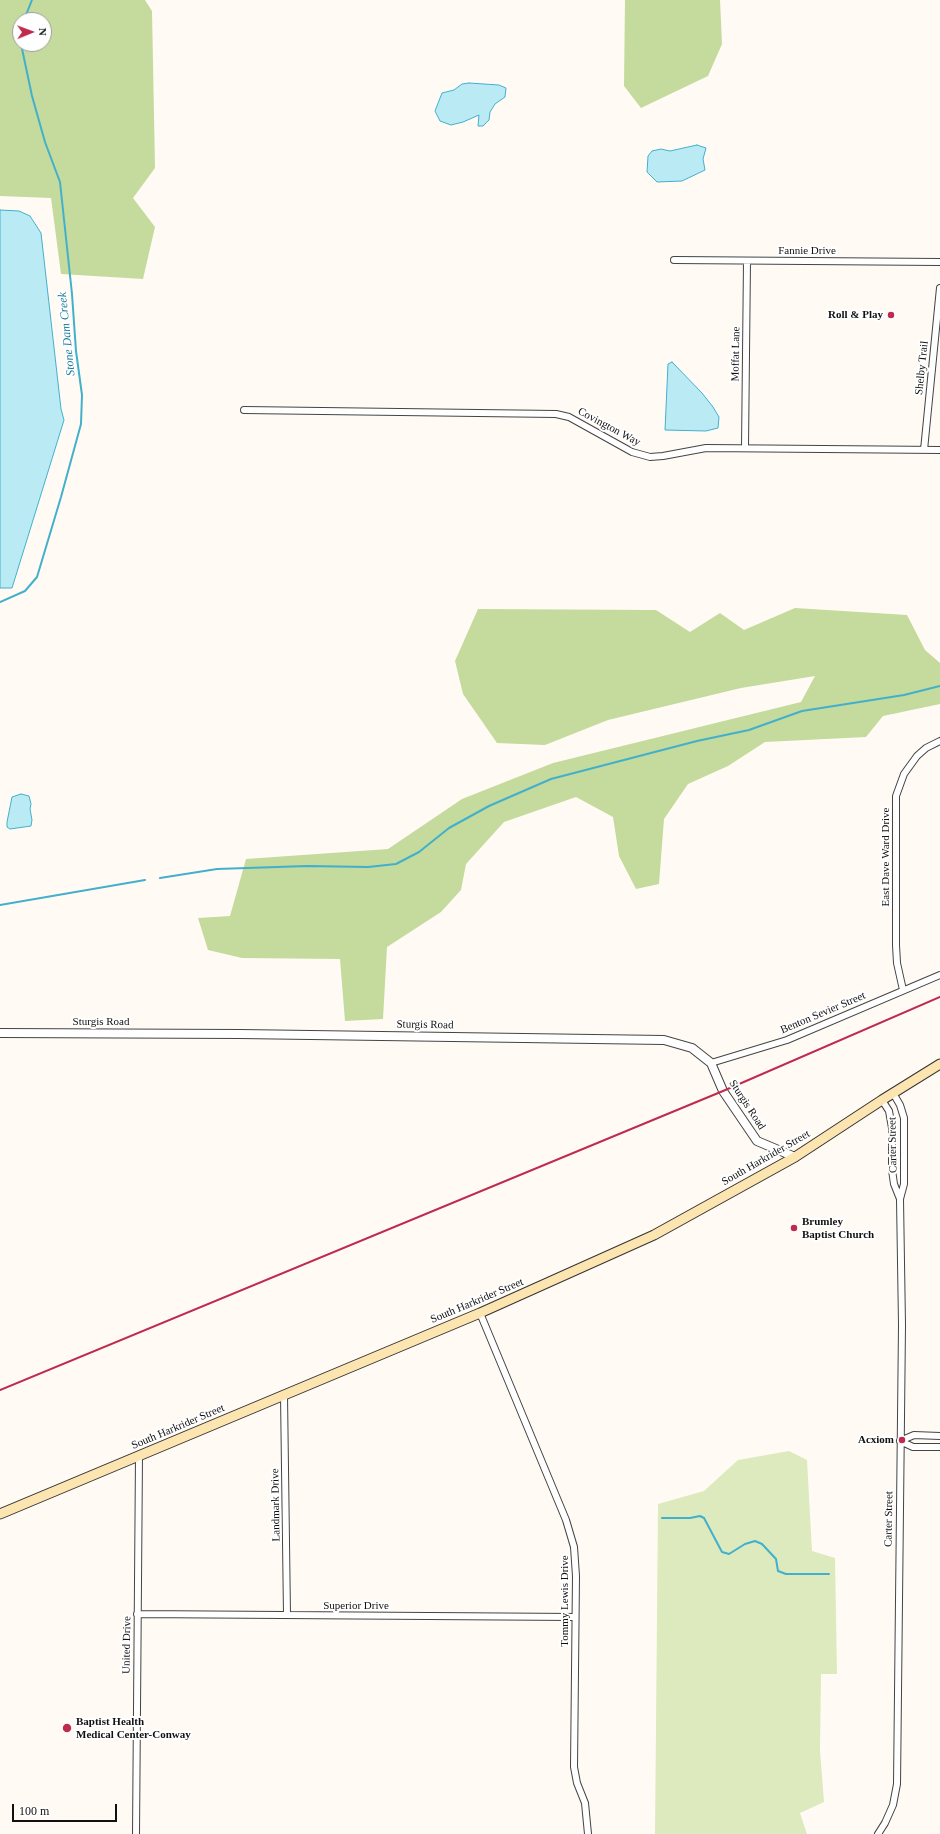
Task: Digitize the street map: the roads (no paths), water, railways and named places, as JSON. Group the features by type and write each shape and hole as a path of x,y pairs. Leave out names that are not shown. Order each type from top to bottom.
{"main road":[{"name":"South Harkrider Street","path":"0,1514 480,1313 654,1235 796,1157 882,1100 940,1064"}],"street":[{"name":"Fannie Drive","path":"674,260 940,262"},
{"name":"Moffat Lane","path":"745,447 747,261"},
{"name":"Shelby Trail","path":"924,450 940,288"},
{"name":"Covington Way","path":"244,410 556,414 569,416 632,452 650,457 706,448 745,447 940,450"},
{"name":"East Dave Ward Drive","path":"903,990 897,963 896,945 896,796 904,774 917,756 926,748 940,742"},
{"name":"Benton Sevier Street","path":"711,1063 787,1040 940,975"},
{"name":"Sturgis Road","path":"0,1033 240,1034 664,1040 692,1048 711,1063 723,1090 757,1141 796,1157"},
{"name":"Carter Street","path":"878,1834 893,1806 897,1784 902,1291 900,1199 904,1184 904,1118 900,1105 893,1093"},
{"name":"Carter Street","path":"882,1100 889,1112 892,1128 892,1170 894,1184 900,1199"},
{"name":"Tommy Lewis Drive","path":"480,1313 568,1526 574,1547 574,1767 585,1803 588,1834"},
{"name":"Landmark Drive","path":"284,1395 287,1615"},
{"path":"900,1441 914,1435 940,1436"},
{"path":"900,1441 913,1447 940,1447"},
{"name":"United Drive","path":"136,1834 139,1456"},
{"name":"Superior Drive","path":"137,1614 575,1617"}],"water":[{"path":"462,84 499,85 506,88 505,97 495,104 490,112 489,120 483,126 478,126 479,115 463,122 451,125 440,121 435,111 442,93 454,90"},
{"path":"697,145 706,148 703,159 705,170 682,181 657,182 647,172 648,156 652,151 661,149 670,151"},
{"path":"0,210 19,211 30,216 41,233 61,409 64,420 12,588 0,588"},
{"path":"672,362 702,393 713,407 719,417 718,428 706,431 665,430 668,364"},
{"path":"21,794 29,796 31,804 31,826 10,829 7,827 7,822 12,797"}],"waterway":[{"name":"Stone Dam Creek","path":"27,12 32,0"},
{"name":"Stone Dam Creek","path":"0,602 25,591 37,577 81,424 82,395 76,351 72,294 60,182 45,142 32,96 23,52"},
{"path":"160,878 217,869 307,866 368,867 396,864 419,852 449,828 489,806 551,779 697,741 749,730 802,711 904,695 940,686"},
{"path":"0,905 145,880"},
{"path":"662,1518 690,1518 700,1516 704,1518 722,1552 729,1554 745,1544 755,1541 762,1544 776,1559 778,1571 786,1574 829,1574"}],"railway":[{"path":"0,1390 723,1091 940,997"}],"place":[{"name":"Roll & Play","path":"891,315"},
{"name":"Brumley Baptist Church","path":"794,1228"},
{"name":"Acxiom","path":"902,1440"},
{"name":"Baptist Health Medical Center-Conway","path":"67,1728"}]}
